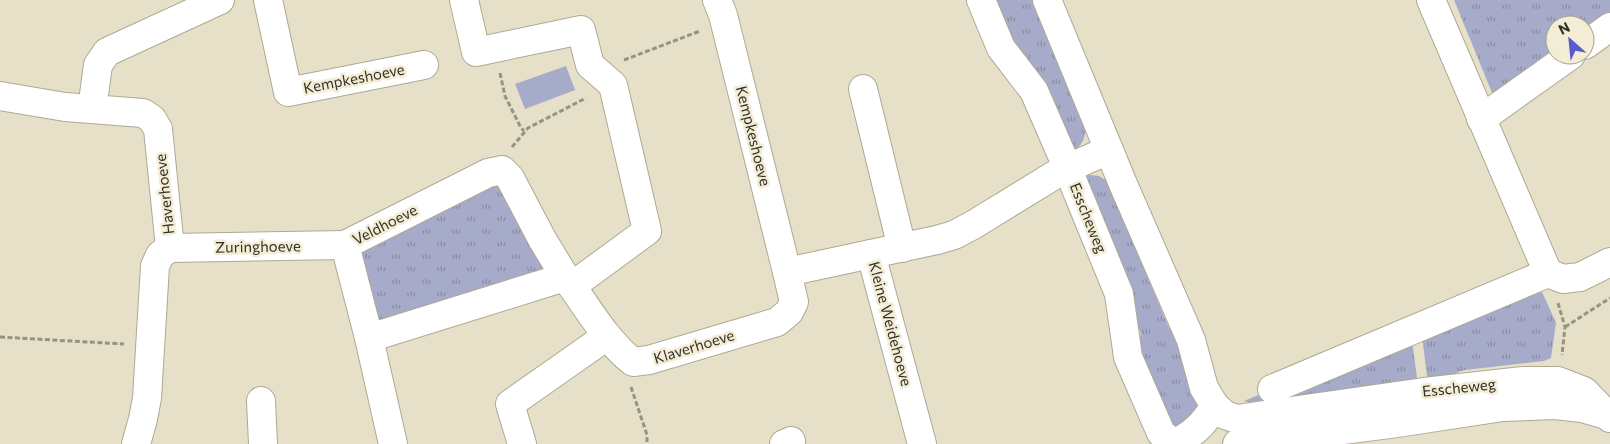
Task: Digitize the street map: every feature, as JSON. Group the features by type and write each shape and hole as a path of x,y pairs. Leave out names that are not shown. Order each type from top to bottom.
{"street":[{"path":"92,109 98,66 107,52 220,0"},
{"name":"Kempkeshoeve","path":"268,0 288,92 424,65"},
{"path":"369,338 569,282 646,231 613,85 590,64 581,30 485,50 464,0"},
{"name":"Esscheweg","path":"981,0 1000,48 1034,91 1067,167 1119,294 1128,357 1161,433 1174,444 1196,431 1216,406"},
{"name":"Esscheweg","path":"1047,0 1191,340 1204,388 1224,414 1237,419 1424,392 1523,381 1558,381 1584,391 1608,416"},
{"path":"1431,0 1548,273"},
{"name":"Kempkeshoeve","path":"720,7 787,272"},
{"path":"1595,38 1610,27"},
{"path":"1481,119 1557,65"},
{"path":"863,89 902,248"},
{"name":"Haverhoeve","path":"0,96 65,107 143,113 152,119 158,128 170,248 160,255 155,266 147,398 136,444"},
{"name":"Kleine Weidehoeve","path":"922,444 871,254 954,235 1067,167 1109,150"},
{"path":"502,170 510,178 546,246 608,336 510,404 522,444"},
{"name":"Veldhoeve","path":"393,444 369,338 345,246 488,173 502,170"},
{"name":"Zuringhoeve","path":"170,248 345,246"},
{"path":"787,272 871,254"},
{"path":"1272,389 1548,273 1563,279 1580,277 1610,262"},
{"name":"Klaverhoeve","path":"608,336 623,354 633,362 649,360 777,322 789,312 794,302 787,272"},
{"path":"261,401 263,444"},
{"name":"Esscheweg","path":"1237,444 1397,423 1503,406 1555,405 1582,408 1608,416"}],"path":[{"path":"502,170 514,144 524,131 588,97 618,62 709,27 720,7"},
{"path":"485,50 505,96 524,131"},
{"path":"1565,327 1610,298"},
{"path":"0,337 151,345"},
{"path":"633,362 629,381 647,435 647,444"}],"green space":[{"path":"995,0 1035,0 1086,128 1079,147 1073,151 1063,148 1026,55 1005,46"},
{"path":"1454,0 1610,0 1610,17 1595,28 1595,15 1545,15 1545,62 1495,100"},
{"path":"566,66 575,90 525,109 515,84"},
{"path":"1082,176 1099,176 1112,184 1131,238 1169,328 1179,333 1201,402 1200,414 1178,429 1169,426 1133,355 1141,334 1079,184"},
{"path":"498,184 553,275 375,329 360,255 362,249 486,185"},
{"path":"1539,289 1556,323 1551,358 1544,361 1465,370 1443,381 1428,384 1422,336"},
{"path":"1412,340 1418,385 1258,405 1244,401 1268,391"}]}
